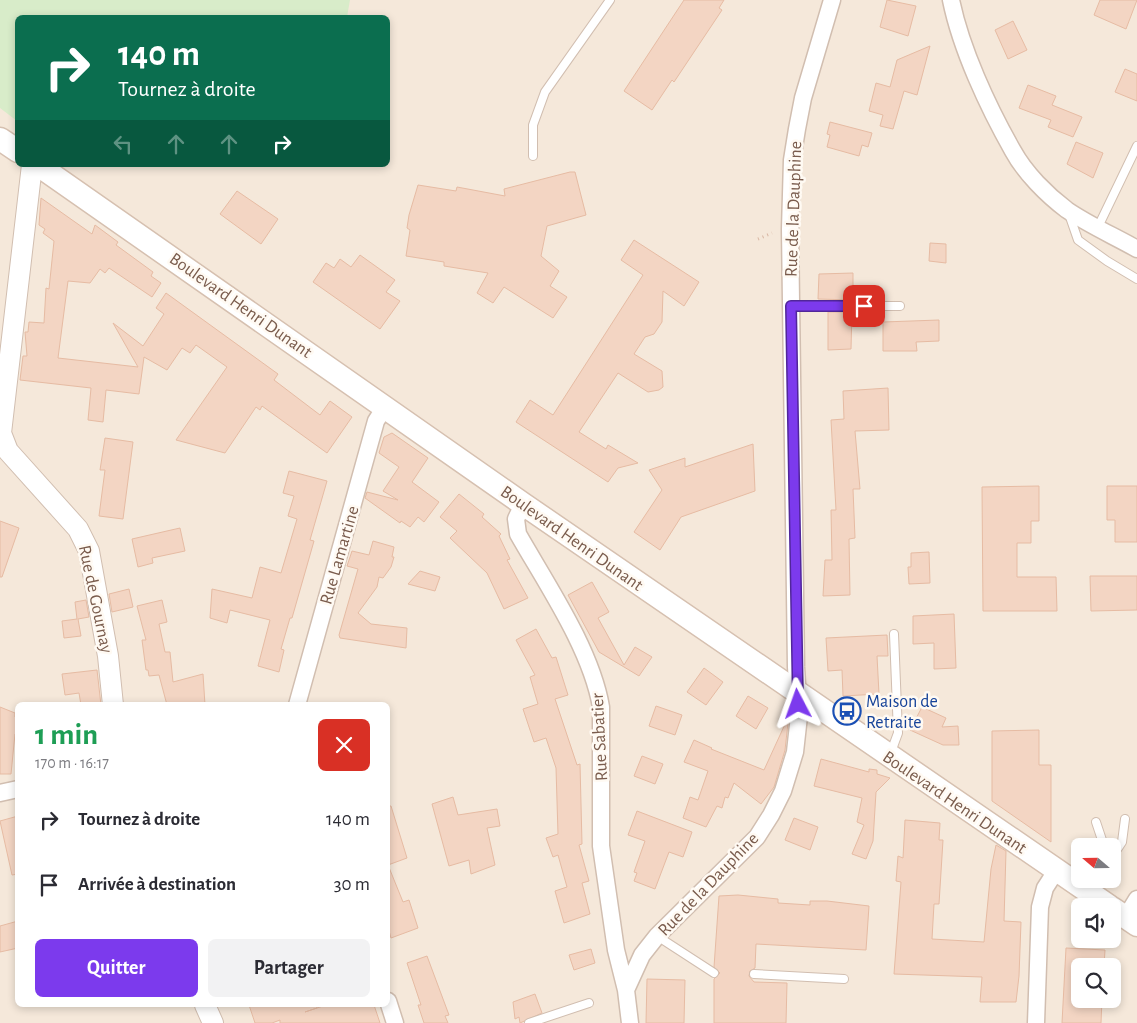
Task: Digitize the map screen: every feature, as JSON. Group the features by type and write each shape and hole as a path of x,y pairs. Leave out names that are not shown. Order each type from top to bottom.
{"main road":[{"path":"0,139 15,149"},
{"name":"Boulevard Henri Dunant","path":"41,167 523,504 1056,871 1071,877"},
{"name":"Boulevard Henri Dunant","path":"1096,888 1124,911"}],"street":[{"name":"Rue de la Dauphine","path":"626,990 642,955 657,936 756,837 771,815 783,791 795,752 799,716 796,692 791,306 792,160 803,98 832,0"},
{"path":"951,0 956,20 983,89 1014,152 1035,180 1067,210 1137,249"},
{"name":"Rue de Gournay","path":"32,167 2,420 1,445 78,529 89,551 108,656 113,702"},
{"name":"Rue Lamartine","path":"298,702 376,421 385,407"},
{"name":"Rue Sabatier","path":"523,504 516,519 518,534 589,663 598,688 601,707 602,846 616,950 626,990"},
{"path":"0,793 15,790"},
{"path":"1036,1023 1040,907 1045,888 1056,871"},
{"path":"626,990 630,1023"},
{"path":"206,1007 212,1023"},
{"path":"390,1007 395,1023"}],"lane":[{"path":"533,156 534,125 545,92 610,0"},
{"path":"1098,227 1137,146"},
{"path":"1067,210 1078,240 1137,279"},
{"path":"791,306 900,306"},
{"path":"889,756 898,733 894,634"},
{"path":"1121,844 1125,819"},
{"path":"1096,822 1101,838"},
{"path":"657,936 714,972"},
{"path":"754,974 844,979"},
{"path":"529,1023 589,1003"}],"shaded area":[{"path":"0,0 1137,0 1137,1023 0,1023"}],"green space":[{"path":"0,0 350,0 347,15 15,15 15,119 0,108"}],"building":[{"path":"684,0 724,0 719,8 722,10 674,82 672,80 652,110 624,91"},
{"path":"887,0 916,6 908,36 880,27"},
{"path":"1100,0 1137,0 1126,29 1094,15"},
{"path":"1013,21 1027,50 1008,59 995,30"},
{"path":"930,46 917,95 904,91 893,129 880,126 883,115 869,111 876,83 890,87 897,60"},
{"path":"1125,69 1137,74 1137,101 1115,92"},
{"path":"1028,85 1056,96 1052,105 1082,117 1073,137 1048,127 1051,120 1019,108"},
{"path":"830,122 872,133 868,147 862,145 859,156 827,147 830,135 827,134"},
{"path":"1076,142 1103,153 1093,178 1067,164"},
{"path":"575,172 586,215 547,226 541,256 559,271 550,286 567,297 553,318 504,287 493,303 477,293 488,273 444,266 444,262 406,256 410,230 407,228 409,215 418,185 456,191 457,187 505,196 504,189"},
{"path":"237,191 278,219 261,244 220,214"},
{"path":"41,198 92,234 95,225 118,242 116,245 153,272 151,276 161,283 152,297 109,268 105,273 100,269 90,283 68,281 58,358 138,367 113,323 143,346 164,314 156,308 166,293 278,374 274,380 320,415 330,401 352,417 327,453 262,406 260,410 256,407 225,453 176,440 227,367 196,345 190,353 182,348 167,370 144,357 139,394 106,390 103,422 88,420 91,388 20,380 23,356 27,356 25,332 28,332 29,322 44,323 46,288 49,289 54,241 43,233 45,229 39,225"},
{"path":"634,240 699,282 684,306 663,291 662,322 654,334 645,337 634,354 662,371 663,387 659,390 648,392 618,373 579,432 606,449 608,445 638,463 618,468 608,482 516,422 530,400 553,415 643,275 621,260"},
{"path":"930,243 946,244 946,263 929,261"},
{"path":"360,255 395,280 386,292 400,301 380,329 313,282 326,263 334,268 340,259 351,267"},
{"path":"853,273 853,300 818,299 819,274"},
{"path":"828,312 852,312 851,349 828,350"},
{"path":"939,320 939,341 916,342 917,351 883,351 883,322"},
{"path":"888,388 889,430 855,431 860,489 853,489 855,538 849,539 850,595 823,596 825,560 832,560 831,510 836,510 831,420 844,419 843,391"},
{"path":"392,433 428,458 412,482 439,502 424,522 418,517 410,527 401,521 400,523 365,498 367,492 398,500 383,491 399,467 379,453 384,437"},
{"path":"105,438 133,442 123,519 99,516 105,470 100,470"},
{"path":"753,444 755,491 681,517 660,550 634,532 662,490 649,470 685,458 685,467"},
{"path":"289,471 327,481 310,540 314,541 281,649 284,650 279,672 258,666 270,620 230,610 227,623 210,618 212,589 252,598 260,567 281,573 297,519 288,516 294,496 283,493"},
{"path":"1039,486 1039,521 1031,521 1031,543 1017,543 1017,577 1056,577 1057,611 983,611 982,487"},
{"path":"1107,486 1137,486 1137,542 1115,542 1115,520 1107,520"},
{"path":"459,494 484,514 482,517 501,534 499,536 510,559 507,560 528,598 504,609 487,573 450,538 457,531 440,517"},
{"path":"0,521 19,528 2,577 0,577"},
{"path":"180,528 185,551 152,558 153,563 138,567 132,539"},
{"path":"373,541 394,547 392,557 394,557 391,567 383,578 379,577 377,587 358,613 371,624 407,628 406,648 340,638 339,635 358,569 347,566 352,551 369,555"},
{"path":"929,552 930,583 909,584 908,567 911,567 911,553"},
{"path":"420,571 440,577 435,591 408,584"},
{"path":"1090,576 1137,576 1137,610 1091,611"},
{"path":"592,582 609,612 598,618 624,665 635,647 652,657 639,676 599,652 568,595"},
{"path":"129,589 133,607 112,612 109,594"},
{"path":"86,600 89,617 78,619 81,636 64,638 62,621 77,619 75,602"},
{"path":"162,600 167,622 159,624 165,652 170,652 173,682 203,674 205,702 166,702 159,675 149,676 148,670 146,670 142,640 146,640 137,606"},
{"path":"954,614 956,668 934,669 934,643 913,644 913,616"},
{"path":"536,629 552,658 556,657 568,695 555,699 577,765 580,764 582,844 579,845 589,881 582,883 590,914 564,923 555,891 567,887 558,855 553,857 546,838 558,834 556,768 546,738 534,742 523,709 538,704 530,677 535,675 516,640"},
{"path":"887,635 888,656 877,656 879,694 843,696 842,670 828,671 826,638"},
{"path":"704,668 723,682 706,705 687,692"},
{"path":"97,670 101,702 80,702 79,693 65,695 62,674"},
{"path":"748,696 768,708 756,729 736,716"},
{"path":"656,706 682,715 675,735 649,726"},
{"path":"0,707 15,713 15,734 11,774 0,774"},
{"path":"922,707 946,718 942,727 958,726 959,745 943,745 910,730"},
{"path":"786,722 788,723 785,750 774,787 761,804 734,783 728,798 725,797 722,808 717,806 706,827 683,818 690,797 698,800 708,771 684,762 694,740 711,749 764,770"},
{"path":"1039,730 1039,765 1051,765 1051,842 992,801 992,731"},
{"path":"642,756 663,764 655,784 634,776"},
{"path":"821,759 869,772 869,769 877,770 877,774 890,778 876,792 873,841 866,859 852,854 864,825 857,822 862,798 814,786"},
{"path":"453,797 458,815 497,809 500,826 487,828 495,865 471,874 469,860 449,866 432,804"},
{"path":"390,806 391,806 407,858 390,864"},
{"path":"637,811 692,832 683,857 669,852 655,889 634,881 637,873 634,872 645,841 628,835"},
{"path":"15,817 15,874 12,875 0,821"},
{"path":"794,818 818,827 810,850 785,840"},
{"path":"905,820 940,823 939,840 943,840 939,904 934,904 932,939 984,942 991,869 996,845 1006,851 1004,921 1021,922 1016,1002 980,1002 982,977 894,974 901,882 896,881 898,856 903,858"},
{"path":"390,870 403,902 409,900 418,928 391,938"},
{"path":"738,895 778,899 778,903 810,905 810,901 827,901 869,906 866,950 756,944 755,968 750,971 749,976 754,982 787,983 786,1023 714,1023 714,979 720,973 714,967 719,896"},
{"path":"15,922 15,949 0,952 0,926"},
{"path":"1066,948 1105,950 1104,958 1071,958 1071,1008 1102,1008 1101,1023 1062,1023"},
{"path":"591,949 595,963 574,970 569,955"},
{"path":"427,956 449,1015 445,1016 448,1023 424,1023 418,1005 421,1005 407,963"},
{"path":"647,979 685,980 684,1023 646,1023"},
{"path":"535,994 542,1013 520,1023 519,1017 515,1019 513,1002"},
{"path":"250,1007 375,1007 380,1023 280,1023 280,1020 272,1023 255,1023"}],"place":[{"name":"Maison de Retraite","path":"847,711"}],"route":[{"path":"798,704 795,648 791,306 864,306"}]}
